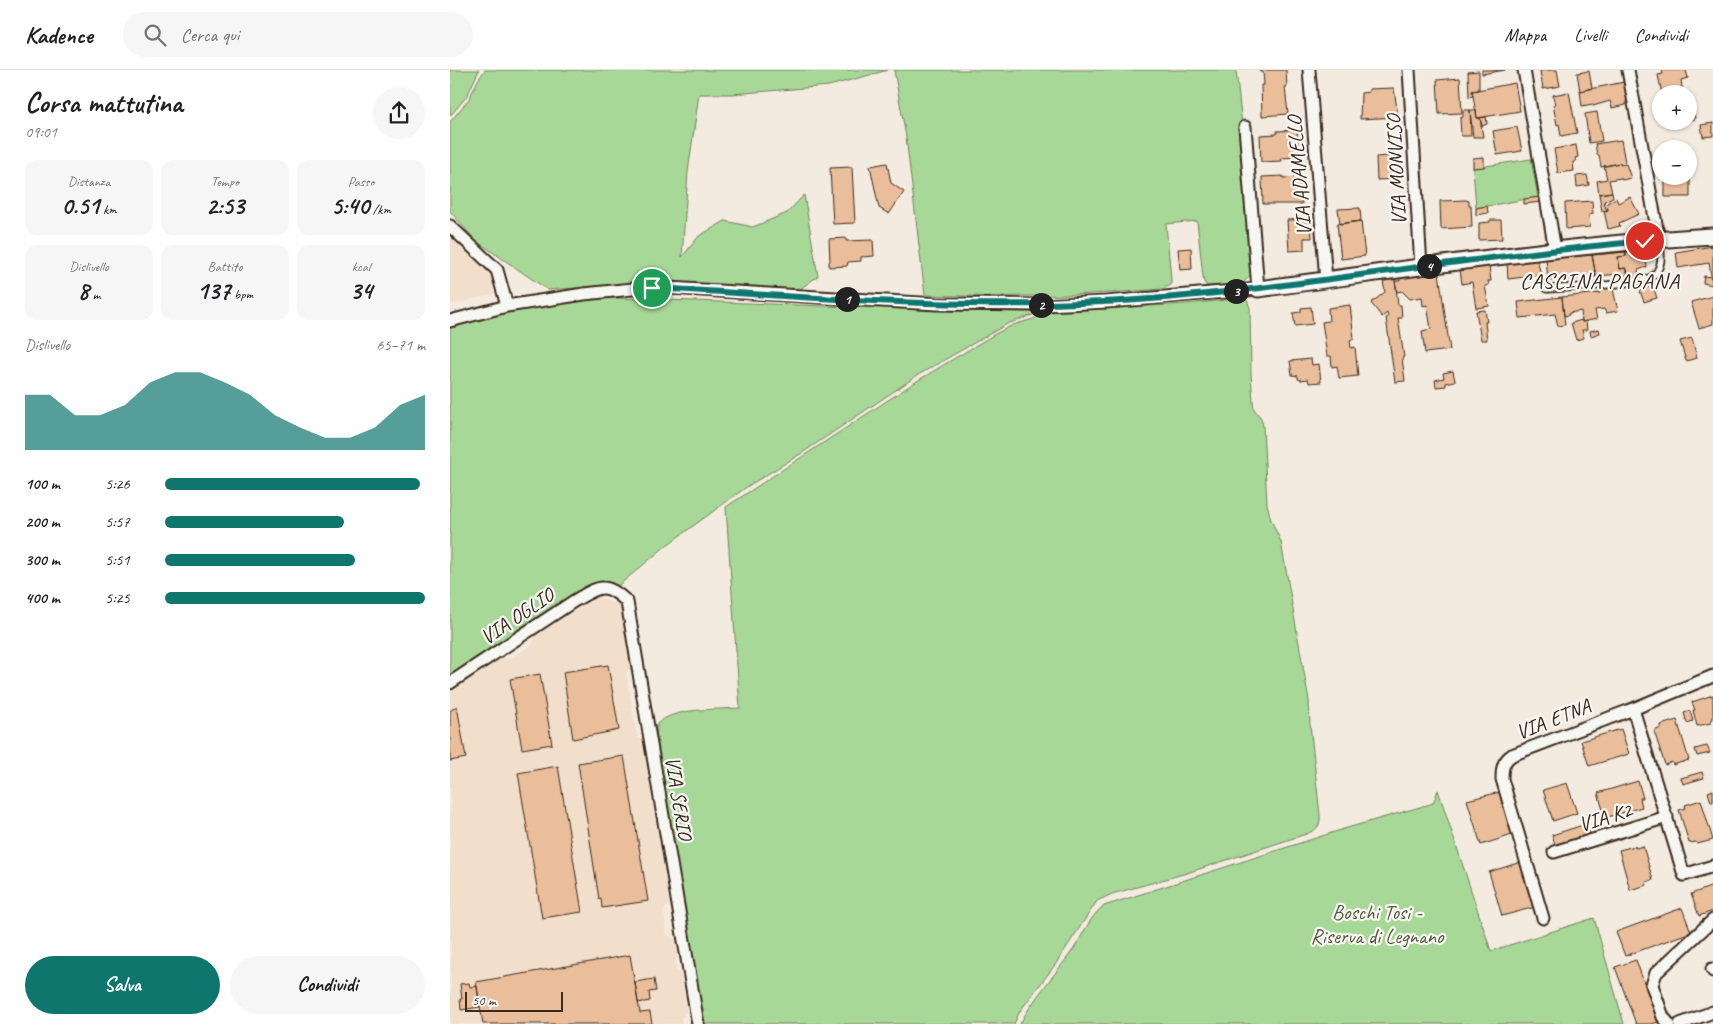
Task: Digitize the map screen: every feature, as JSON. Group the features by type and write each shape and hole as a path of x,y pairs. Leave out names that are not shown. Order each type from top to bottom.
{"street":[{"name":"VIA ADAMELLO","path":"1309,70 1326,280"},
{"name":"VIA MONVISO","path":"1409,70 1421,267"},
{"path":"1524,70 1555,250"},
{"path":"1628,70 1659,240"},
{"path":"1245,127 1258,289"},
{"path":"450,226 497,270 506,306"},
{"path":"450,321 506,306 584,294 652,288 937,304 1035,305 1106,302 1258,289 1555,250 1713,236"},
{"name":"VIA OGLIO","path":"450,683 574,601 594,590 608,588"},
{"name":"VIA SERIO","path":"608,588 623,598 628,607 698,1024"},
{"name":"VIA ETNA","path":"1543,918 1502,779 1502,768 1506,759 1713,676"},
{"name":"VIA K2","path":"1633,709 1684,875 1713,866"},
{"name":"VIA K2","path":"1554,852 1667,818"},
{"path":"1669,1024 1663,1017 1652,985 1656,973 1713,920"},
{"path":"1680,1024 1713,1012"}],"lane":[{"path":"1546,289 1636,281 1653,276 1662,257 1659,240"}],"shaded area":[{"path":"454,239 494,274 494,294 450,305 450,240"},
{"path":"598,597 620,605 631,669 626,673 637,737 642,739 669,904 664,911 666,934 675,939 678,956 675,961 676,971 681,974 687,1012 681,1017 682,1024 451,1024 450,691 501,657 509,659 533,644 534,636"}],"green space":[{"path":"450,70 479,70 467,96 450,116"},
{"path":"485,70 888,70 829,86 732,94 699,94 688,172 682,257 699,236 725,221 753,227 787,213 804,195 818,276 800,289 630,284 548,290 475,240 450,211 450,122 469,99"},
{"path":"894,70 1236,70 1242,125 1252,271 1250,276 1242,284 1207,286 1203,277 1197,221 1166,224 1171,285 1162,289 1044,296 925,295 906,137"},
{"path":"1531,159 1538,197 1476,208 1473,168"},
{"path":"614,298 956,311 1035,312 1033,315 1007,324 918,375 802,453 748,486 667,545 619,585 545,623 450,679 450,326 491,316 573,301"},
{"path":"1236,299 1247,300 1250,308 1251,374 1254,409 1261,418 1263,426 1267,504 1271,520 1281,542 1309,700 1320,815 1320,822 1317,828 1306,834 1187,873 1112,894 1097,901 1055,965 1020,1011 1014,1024 703,1024 656,750 657,724 664,719 684,712 740,708 726,507 917,381 1013,325 1033,319 1046,312 1186,304"},
{"name":"Boschi Tosi - Riserva di Legnano","path":"1438,790 1491,951 1594,918 1624,1024 1020,1024 1038,995 1073,950 1091,920 1104,906 1347,828 1433,803"}],"building":[{"path":"1259,70 1286,70 1287,87 1285,87 1288,114 1262,116 1261,85 1264,85 1263,72"},
{"path":"1482,70 1505,70 1482,74"},
{"path":"1557,70 1560,86 1543,89 1540,71"},
{"path":"1662,70 1686,70 1688,78 1681,80 1682,85 1660,85 1658,75 1663,74"},
{"path":"1479,71 1479,90 1472,91 1473,96 1469,97 1468,72"},
{"path":"1589,71 1592,88 1580,91 1577,73"},
{"path":"1460,78 1462,113 1439,114 1437,80"},
{"path":"1624,82 1626,105 1612,108 1610,101 1593,106 1593,104 1582,106 1580,91"},
{"path":"1515,83 1520,111 1477,118 1472,91"},
{"path":"1394,88 1398,117 1360,119 1361,93 1369,92 1369,89"},
{"path":"1569,92 1577,133 1561,136 1553,105 1555,105 1553,95"},
{"path":"1463,110 1470,110 1471,136 1461,136 1460,118 1463,117"},
{"path":"1470,110 1476,110 1477,118 1480,118 1483,137 1473,137"},
{"path":"1597,112 1602,141 1589,143 1585,114"},
{"path":"1486,117 1487,124 1482,126 1480,118"},
{"path":"1713,123 1713,136 1703,137 1701,125"},
{"path":"1517,127 1522,151 1497,155 1493,131"},
{"path":"1297,130 1299,157 1281,158 1282,161 1261,162 1260,135 1277,134 1277,131"},
{"path":"1621,140 1625,162 1601,167 1595,144"},
{"path":"1576,145 1578,157 1573,162 1574,171 1558,173 1554,149"},
{"path":"1400,155 1401,179 1377,180 1376,157"},
{"path":"1484,157 1484,167 1473,168 1473,158"},
{"path":"887,163 891,183 904,192 889,214 879,208 870,166"},
{"path":"1620,163 1620,165 1626,164 1631,178 1609,180 1612,192 1599,194 1597,181 1607,179 1604,166"},
{"path":"852,167 855,223 833,224 830,168"},
{"path":"1587,175 1589,185 1577,187 1576,176"},
{"path":"1283,176 1283,178 1300,177 1302,204 1263,204 1262,177"},
{"path":"1665,185 1690,185 1690,197 1665,197"},
{"path":"1612,192 1613,197 1604,201 1608,210 1602,211 1599,194"},
{"path":"1540,197 1541,202 1524,204 1524,199"},
{"path":"1630,197 1639,214 1619,223 1620,226 1608,229 1604,211 1608,210 1607,203 1616,198 1618,203"},
{"path":"1440,201 1469,201 1469,206 1471,206 1472,227 1441,229"},
{"path":"1592,201 1593,214 1589,215 1590,227 1566,229 1565,203"},
{"path":"1487,206 1488,213 1476,215 1476,208"},
{"path":"1360,208 1361,221 1340,224 1338,209"},
{"path":"1311,219 1312,238 1304,238 1304,250 1289,251 1287,220"},
{"path":"1490,220 1501,220 1502,239 1479,240 1479,223 1490,222"},
{"path":"1361,221 1365,256 1341,259 1337,224"},
{"path":"846,238 846,241 873,240 874,256 861,257 861,261 848,262 847,266 829,267 829,239"},
{"path":"1713,246 1713,287 1709,263 1678,268 1676,252"},
{"path":"1191,248 1192,269 1180,270 1178,249"},
{"path":"1645,251 1647,267 1638,270 1639,278 1629,279 1627,269 1620,269 1618,257 1626,256 1626,252"},
{"name":"CASCINA PAGANA","path":"1626,252 1626,256 1618,257 1620,269 1626,268 1628,276 1621,276 1621,274 1596,276 1592,255"},
{"path":"1592,255 1596,277 1548,281 1546,258"},
{"path":"1537,259 1541,275 1508,279 1507,263"},
{"path":"1489,266 1491,281 1488,281 1489,285 1485,286 1489,306 1476,308 1472,282 1462,284 1460,269"},
{"path":"1439,273 1450,350 1425,353 1422,331 1431,329 1427,305 1423,306 1422,297 1410,299 1402,291 1397,292 1395,281 1400,281 1400,278"},
{"path":"1704,276 1711,277 1713,285 1703,283"},
{"path":"1395,279 1398,305 1401,305 1402,318 1398,318 1404,357 1402,358 1405,381 1395,382 1386,318 1388,317 1387,313 1382,317 1371,303 1385,292 1383,281"},
{"path":"1612,285 1618,311 1606,313 1604,309 1595,310 1597,319 1582,322 1581,311 1564,316 1562,297 1600,293 1599,288"},
{"path":"1653,286 1657,298 1644,302 1640,291"},
{"path":"1713,296 1713,324 1699,328 1691,302"},
{"path":"1562,297 1565,325 1558,326 1555,314 1520,318 1518,302"},
{"path":"1350,305 1354,339 1350,340 1351,348 1355,347 1358,376 1339,378 1337,366 1332,367 1331,356 1327,356 1322,322 1329,321 1328,308"},
{"path":"1311,307 1313,324 1295,326 1293,313 1301,312 1301,308"},
{"path":"1485,310 1487,340 1481,340 1476,311"},
{"path":"1582,320 1582,322 1586,321 1587,330 1582,330 1584,338 1576,340 1571,323"},
{"path":"1599,329 1600,333 1591,336 1590,331"},
{"path":"1692,338 1697,358 1686,361 1680,341"},
{"path":"1311,359 1312,365 1319,364 1321,382 1309,383 1308,379 1301,380 1298,379 1298,376 1292,375 1290,361"},
{"path":"1453,371 1455,381 1446,383 1446,386 1436,387 1435,380 1444,378 1443,373"},
{"path":"608,665 619,730 573,739 563,672"},
{"path":"540,674 552,744 522,749 510,679"},
{"path":"1713,695 1713,719 1711,723 1697,726 1692,702"},
{"path":"457,706 466,758 450,761 450,711"},
{"path":"1690,711 1693,721 1687,723 1684,713"},
{"path":"1677,720 1689,760 1673,765 1672,762 1665,765 1654,731 1661,728 1661,725"},
{"path":"1621,729 1629,754 1589,766 1581,741"},
{"path":"1707,746 1710,753 1697,756 1695,749"},
{"path":"624,756 648,901 602,908 578,763"},
{"path":"558,766 582,912 542,918 518,773"},
{"path":"1702,772 1704,778 1683,784 1681,778"},
{"path":"1638,781 1643,798 1640,798 1642,807 1608,817 1606,809 1603,810 1598,793"},
{"path":"1567,783 1577,813 1553,821 1543,790"},
{"path":"1713,790 1713,802 1711,802 1708,792"},
{"path":"1500,792 1512,835 1481,845 1467,800"},
{"path":"1701,800 1713,840 1697,844 1696,842 1689,843 1679,810 1686,808 1685,805"},
{"path":"1586,824 1590,834 1555,845 1552,835"},
{"path":"1635,846 1636,848 1643,846 1653,880 1646,882 1647,885 1630,890 1619,850"},
{"path":"1521,862 1535,907 1502,916 1489,872"},
{"path":"1713,886 1713,911 1699,916 1691,894"},
{"path":"1682,908 1691,932 1625,956 1616,932"},
{"path":"630,955 640,1013 650,1012 652,1024 483,1024 476,982"},
{"path":"1636,960 1658,1022 1652,1024 1636,1024 1615,967"},
{"path":"654,979 656,991 649,992 650,1001 638,1003 635,982"},
{"path":"469,983 470,987 477,986 480,1007 461,1010 460,984"}],"district":[{"name":"CASCINA PAGANA","path":"1600,281"}],"route":[{"path":"652,288 937,304 1045,305 1106,302 1258,289 1555,250 1645,241"}]}
